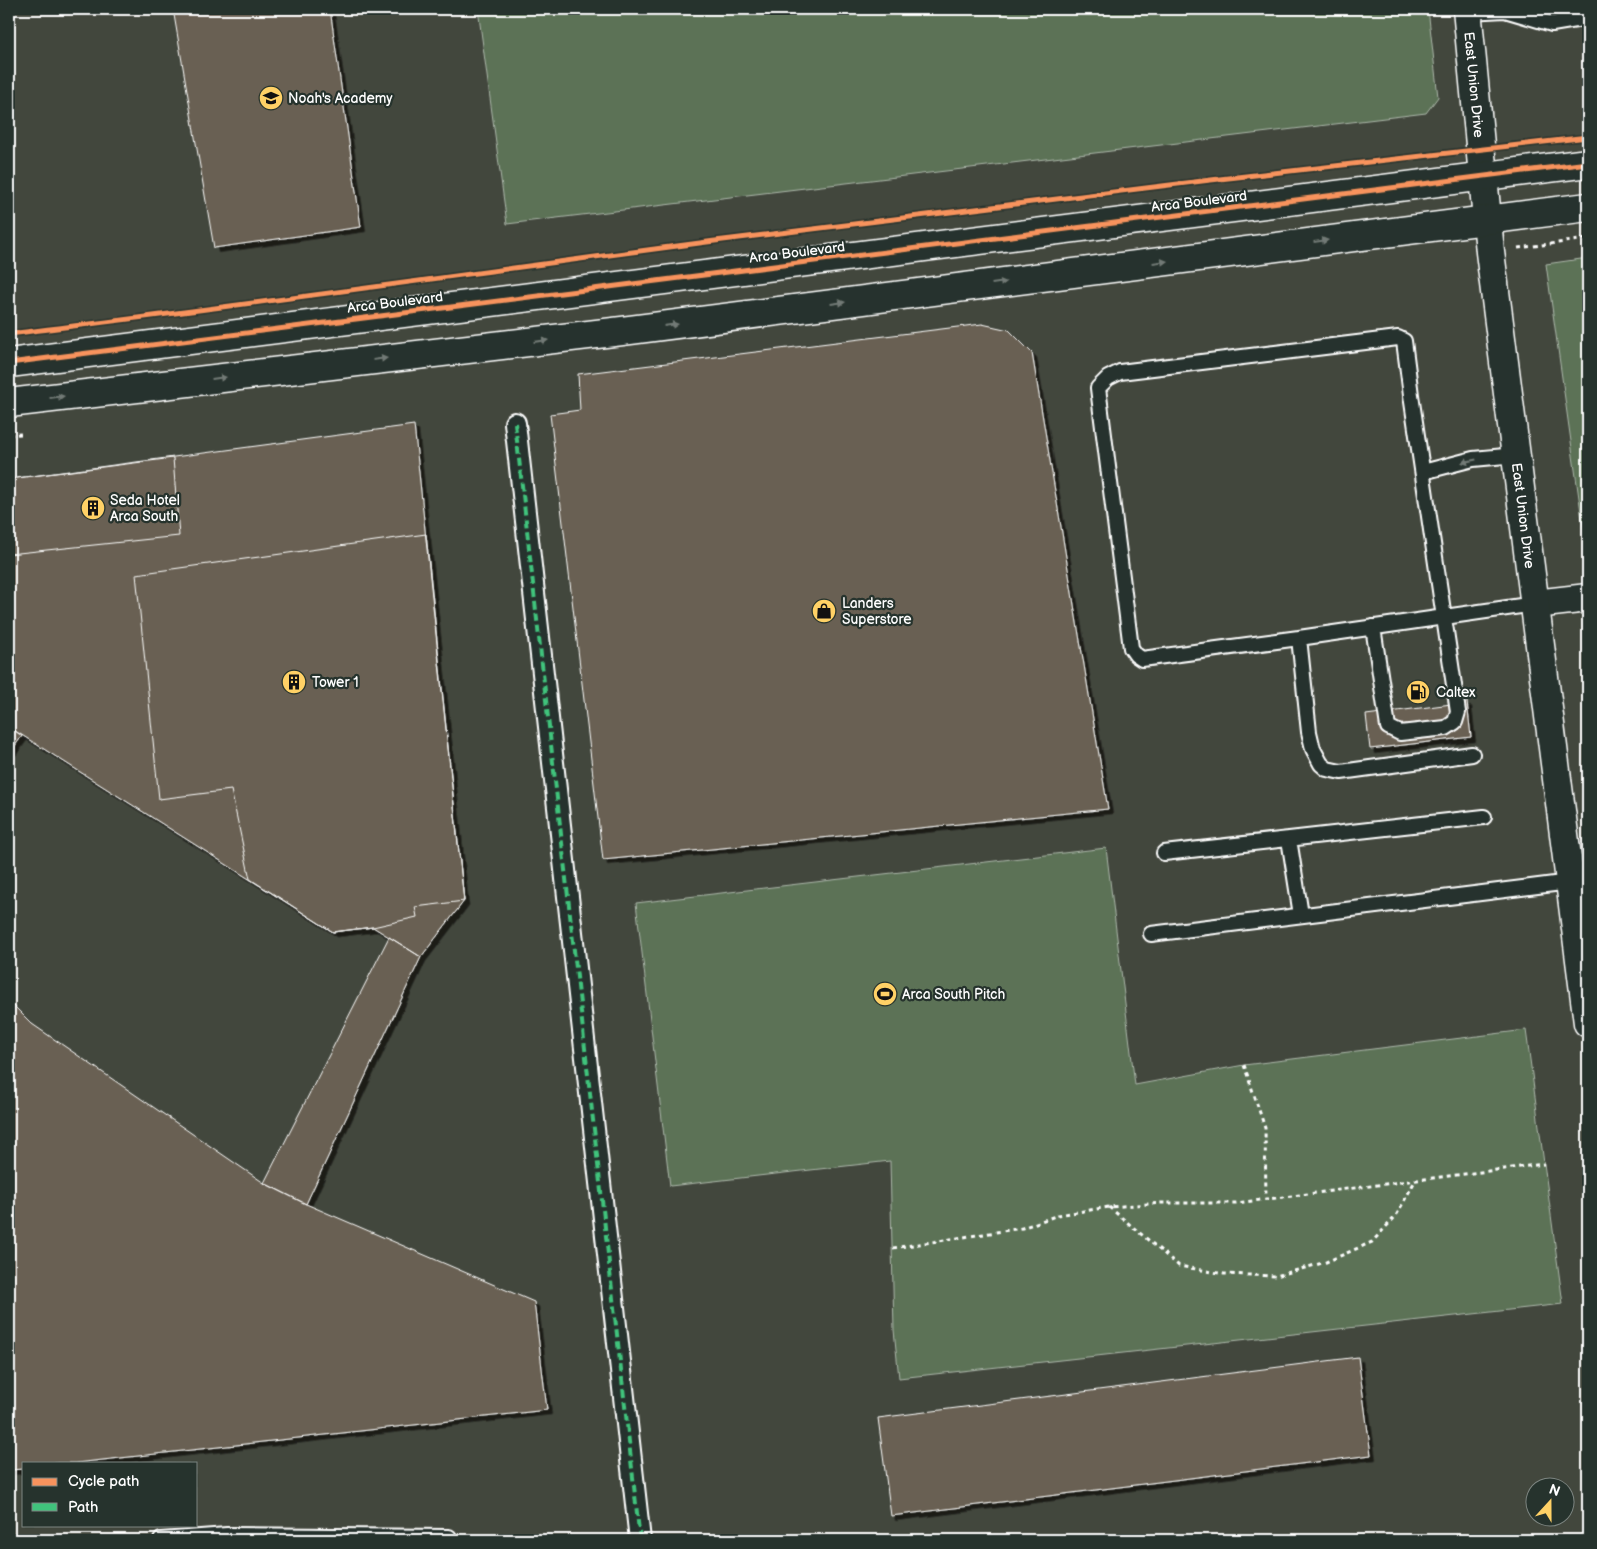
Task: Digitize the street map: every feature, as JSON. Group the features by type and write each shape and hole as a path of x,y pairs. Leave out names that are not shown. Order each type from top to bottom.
{"street":[{"name":"East Union Drive","path":"1467,10 1487,220 1588,1023"},
{"name":"Arca Boulevard","path":"9,363 1588,163"},
{"path":"9,403 622,331 1588,207"},
{"path":"515,423 640,1540"},
{"path":"1535,604 1588,598"}],"lane":[{"path":"1467,10 1505,10 1552,24 1588,18"},
{"path":"1373,627 1388,727 1400,733 1446,728 1456,722 1458,712 1443,617 1404,341 1398,338 1120,372 1108,378 1098,388 1131,648 1142,659 1299,638 1373,627 1443,617 1535,604"},
{"path":"1423,472 1472,460 1516,454"},
{"path":"1299,638 1311,740 1313,749 1326,769 1341,772 1472,754"},
{"path":"1164,853 1484,817"},
{"path":"1289,839 1301,916"},
{"path":"1151,934 1570,882"},
{"path":"161,1540 449,1537"}],"path":[{"path":"1244,1065 1265,1128 1266,1199"},
{"path":"893,1248 1022,1228 1058,1215 1108,1207 1162,1203 1236,1203 1544,1164"},
{"path":"1108,1207 1179,1266 1224,1274 1276,1276 1326,1262 1372,1242 1396,1216 1416,1179"}],"shaded area":[{"path":"9,9 1588,9 1588,1540 9,1540"}],"green space":[{"path":"478,9 1428,9 1438,97 1426,113 507,224"},
{"path":"1588,258 1588,562 1546,264"},
{"path":"1106,848 1135,1085 1244,1065 1526,1030 1563,1304 899,1378 894,1330 890,1161 670,1186 636,903"}],"building":[{"path":"173,9 330,9 361,227 214,248"},
{"name":"Landers Superstore","path":"982,324 1009,330 1032,353 1108,809 603,860 550,414 580,410 578,374"},
{"path":"414,425 464,901 421,957 373,927 333,932 9,727 9,479"},
{"name":"Seda Hotel Arca South","path":"173,458 179,536 9,554 9,479"},
{"name":"Tower 1","path":"426,534 464,901 415,907 417,917 373,927 333,932 250,879 231,790 159,799 136,574"},
{"path":"1467,702 1471,737 1370,749 1366,715"},
{"path":"9,727 22,736 9,754"},
{"path":"389,937 421,957 306,1204 264,1183"},
{"path":"9,1001 32,1024 264,1183 306,1204 534,1302 547,1410 85,1462 22,1462 22,1469 9,1470"},
{"path":"1358,1357 1371,1455 891,1516 878,1418"}],"marked path":[{"path":"515,423 640,1540"}],"cycle path":[{"path":"9,334 824,227 1260,174 1588,137"},
{"path":"9,363 1588,163"}],"place":[{"name":"Noah's Academy","path":"271,98"},
{"name":"Seda Hotel Arca South","path":"93,508"},
{"name":"Landers Superstore","path":"824,611"},
{"name":"Tower 1","path":"294,682"},
{"name":"Caltex","path":"1418,692"},
{"name":"Arca South Pitch","path":"885,994"}]}
